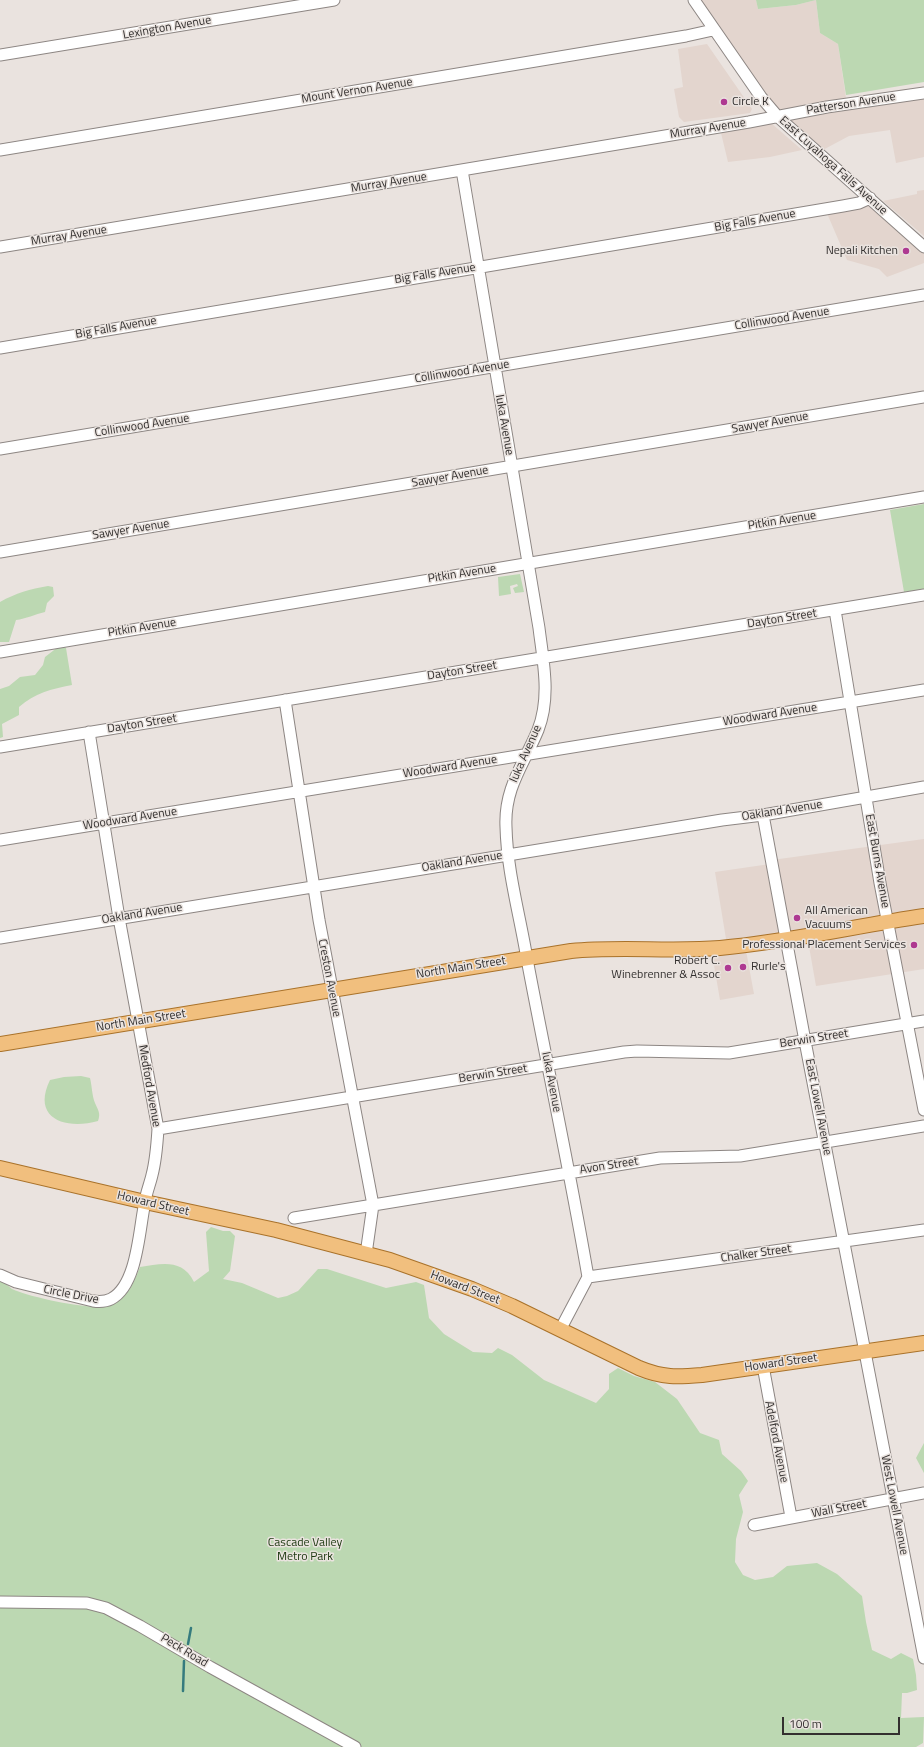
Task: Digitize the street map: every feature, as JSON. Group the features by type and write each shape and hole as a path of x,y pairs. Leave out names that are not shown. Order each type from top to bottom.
{"main road":[{"name":"North Main Street","path":"0,1044 589,949 718,948 786,939 924,916"},
{"name":"Howard Street","path":"0,1168 145,1202 276,1230 366,1254 472,1289 512,1306 639,1368 659,1375 678,1377 924,1343"}],"street":[{"name":"Lexington Avenue","path":"0,55 334,0"},
{"name":"East Cuyahoga Falls Avenue","path":"694,0 713,30 761,97 778,117 924,247"},
{"name":"Mount Vernon Avenue","path":"0,150 670,39 713,30"},
{"name":"Patterson Avenue","path":"778,117 827,107 924,92"},
{"name":"Murray Avenue","path":"0,247 778,117"},
{"name":"Iuka Avenue","path":"462,170 543,657 546,691 538,730 515,777 507,803 506,828 509,855 547,1065 588,1277"},
{"name":"Big Falls Avenue","path":"0,348 843,206 859,203 870,198"},
{"name":"Collinwood Avenue","path":"0,449 924,295"},
{"name":"Sawyer Avenue","path":"0,552 924,397"},
{"name":"Pitkin Avenue","path":"0,652 924,497"},
{"name":"Dayton Street","path":"0,747 924,595"},
{"name":"East Burns Avenue","path":"836,610 866,797 924,1110"},
{"name":"Woodward Avenue","path":"0,840 924,690"},
{"name":"Creston Avenue","path":"285,700 313,886 373,1205 366,1254"},
{"name":"Medford Avenue","path":"89,732 119,918 158,1129 156,1157 145,1202"},
{"name":"Oakland Avenue","path":"0,938 722,820 763,815 924,787"},
{"name":"East Lowell Avenue","path":"763,815 865,1352"},
{"name":"Berwin Street","path":"158,1129 636,1051 717,1054 924,1021"},
{"name":"Avon Street","path":"294,1218 660,1158 740,1156 924,1126"},
{"name":"Circle Drive","path":"0,1275 16,1282 93,1301 102,1302 111,1299 122,1289 130,1272 137,1246 145,1202"},
{"name":"Chalker Street","path":"588,1277 924,1230"},
{"path":"560,1330 588,1277"},
{"name":"West Lowell Avenue","path":"865,1352 894,1498 919,1604 924,1658"},
{"name":"Adelford Avenue","path":"763,1366 791,1518"},
{"name":"Wall Street","path":"754,1524 924,1493"},
{"name":"Peck Road","path":"0,1602 87,1602 106,1608 355,1747"}],"shaded area":[{"path":"693,0 756,0 758,9 796,5 816,0 820,33 838,44 847,105 778,117"},
{"path":"707,44 752,109 750,113 684,122 679,117 674,89 683,87 678,49"},
{"path":"924,94 924,157 896,163 890,130 849,136 819,152 781,118"},
{"path":"771,123 802,150 770,157 728,162 721,133"},
{"path":"924,190 924,236 883,201 917,194 917,191"},
{"path":"869,201 924,249 924,263 887,277 879,269 847,260 826,211"},
{"path":"924,839 924,969 816,986 807,935 786,939 772,860"},
{"path":"770,864 784,937 727,945 715,872"},
{"path":"745,945 754,994 720,1000 711,948"}],"green space":[{"path":"756,0 816,0 796,5 758,9"},
{"path":"816,0 924,0 924,82 846,95 838,44 820,33"},
{"path":"924,504 924,589 904,592 890,510"},
{"path":"520,574 524,592 515,593 513,588 518,586 517,584 510,586 511,594 499,596 498,577"},
{"path":"48,586 53,587 54,596 47,603 45,612 16,620 9,642 0,642 0,602 35,588"},
{"path":"63,646 66,648 72,685 44,692 25,702 19,707 19,715 2,724 3,737 0,738 0,689 9,686 20,677 35,675 43,665 45,657 58,647"},
{"path":"81,1076 90,1078 93,1097 99,1114 98,1121 74,1124 55,1118 48,1112 45,1104 45,1093 50,1080"},
{"name":"Cascade Valley Metro Park","path":"211,1227 223,1231 230,1231 235,1236 230,1271 223,1279 242,1283 278,1298 298,1291 318,1269 327,1269 386,1288 416,1282 424,1285 429,1318 444,1334 473,1352 492,1353 498,1348 512,1355 544,1380 596,1403 609,1389 609,1374 618,1368 634,1376 655,1382 677,1399 700,1433 719,1440 722,1454 741,1471 748,1481 739,1495 743,1512 736,1539 735,1562 743,1575 755,1580 773,1577 787,1566 817,1563 837,1574 862,1596 872,1650 891,1659 901,1653 913,1659 917,1690 902,1693 901,1718 924,1717 923,1743 916,1747 0,1747 0,1279 12,1289 48,1300 94,1307 106,1306 114,1304 124,1297 136,1278 140,1267 170,1264 183,1269 189,1274 194,1282 209,1271 206,1232"},
{"path":"924,1443 924,1473 916,1458"}],"waterway":[{"path":"188,1644 191,1628"},
{"path":"183,1691 184,1661"}],"place":[{"name":"Circle K","path":"724,102"},
{"name":"Nepali Kitchen","path":"906,251"},
{"name":"All American Vacuums","path":"797,918"},
{"name":"Professional Placement Services","path":"914,945"},
{"name":"Rurle's","path":"743,967"},
{"name":"Robert C. Winebrenner & Assoc","path":"728,968"}]}
